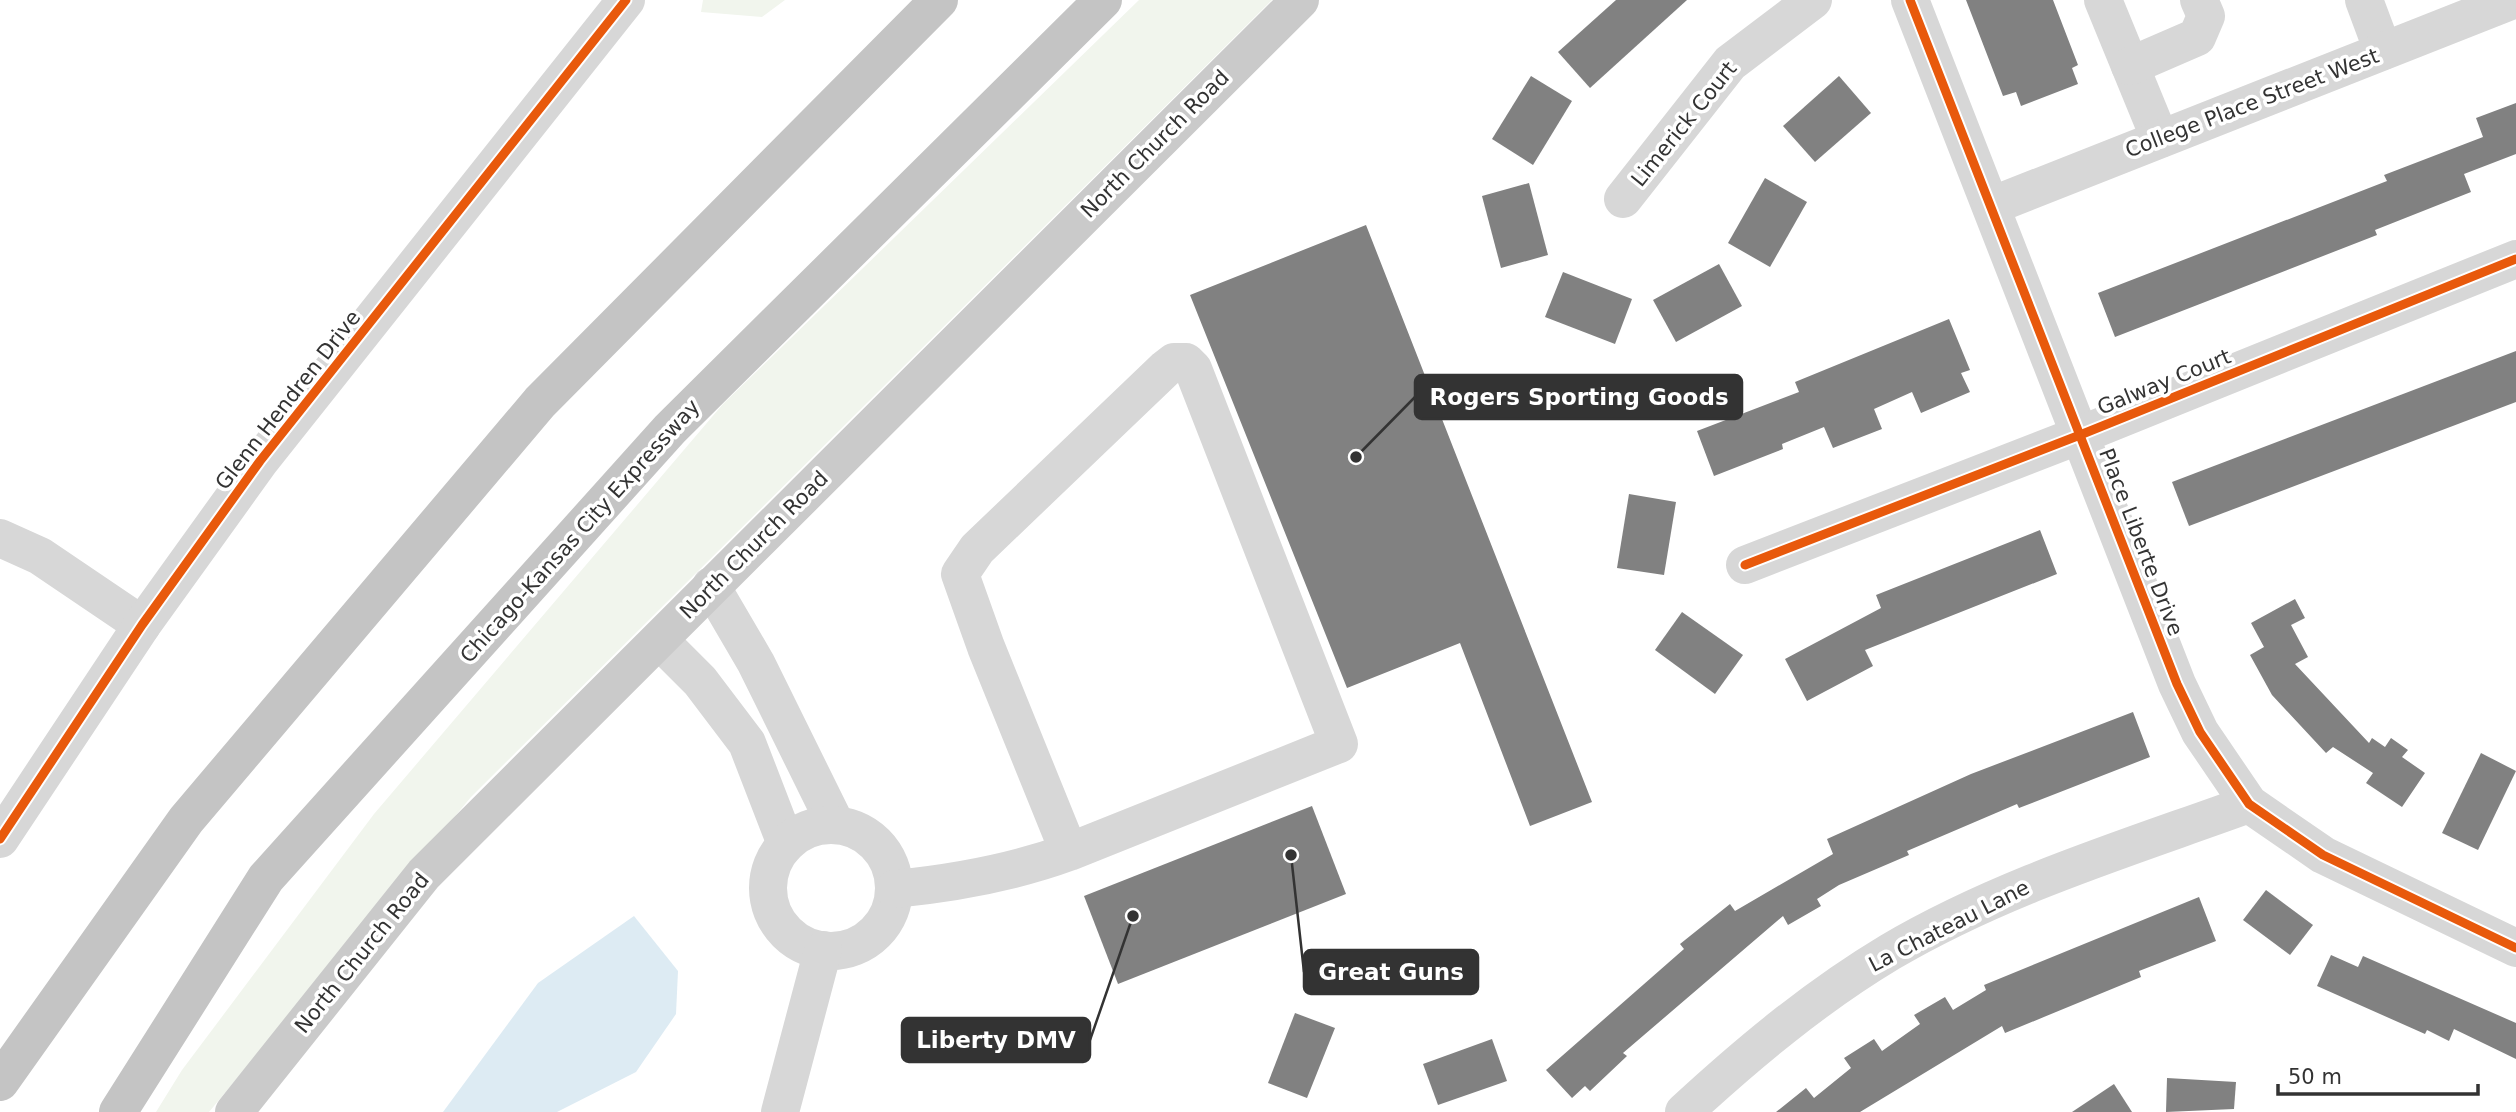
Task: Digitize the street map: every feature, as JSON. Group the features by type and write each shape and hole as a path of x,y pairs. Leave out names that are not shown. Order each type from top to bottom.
{"highway":[{"path":"0,1082 186,820 540,402 939,0"},
{"name":"Chicago-Kansas City Expressway","path":"118,1112 266,878 670,429 1103,0"}],"main road":[{"name":"North Church Road","path":"234,1112 424,874 1300,0"}],"street":[{"name":"Glenn Hendren Drive","path":"0,839 142,625 260,461 626,0"},
{"name":"Limerick Court","path":"1623,199 1730,62 1814,0"},
{"name":"Place Liberte Drive","path":"1910,0 2177,684 2200,732 2249,804 2323,855 2514,939"},
{"path":"2103,0 2160,139"},
{"path":"2130,66 2197,37 2206,16 2199,0"},
{"path":"2364,0 2384,51"},
{"name":"College Place Street West","path":"1992,206 2513,0"},
{"name":"Galway Court","path":"1745,565 2080,435 2516,259"},
{"path":"894,890 988,877 1069,852 1339,744 1193,369 1186,362 1174,362 1165,369 977,549 960,574 986,647 1069,852"},
{"path":"0,538 40,556 142,625"},
{"path":"711,586 756,663 836,825"},
{"path":"660,641 700,681 747,743 786,844"},
{"name":"La Chateau Lane","path":"1684,1112 1747,1055 1807,1008 1891,952 2017,888 2249,804"},
{"path":"836,825 851,828 878,845 892,873 894,890 886,918 866,940 852,947 823,950 794,939 774,916 769,901 770,870 786,844 809,829 836,825"},
{"path":"780,1112 823,950"}],"shaded area":[{"path":"703,0 785,0 762,17 701,12"},
{"path":"1139,0 1272,0 471,797 209,1112 156,1112 182,1070 374,814 723,404"},
{"path":"634,916 678,971 676,1014 636,1072 557,1112 443,1112 538,983"}],"building":[{"path":"1616,0 1687,0 1590,88 1558,52"},
{"path":"1966,0 2053,0 2078,65 2072,68 2078,84 2021,106 2016,92 2003,96"},
{"path":"1531,76 1572,101 1533,165 1492,139"},
{"path":"1839,76 1871,113 1815,162 1783,126"},
{"path":"2516,103 2516,154 2464,174 2471,192 2375,230 2377,235 2115,337 2098,293 2387,181 2384,175 2483,137 2476,118"},
{"path":"1765,178 1807,202 1770,267 1728,243"},
{"path":"1529,183 1548,255 1501,268 1482,196"},
{"path":"1366,225 1592,802 1530,826 1460,643 1347,688 1190,295"},
{"path":"1719,264 1742,306 1676,342 1653,300"},
{"path":"1563,272 1632,299 1615,344 1545,317"},
{"path":"1949,319 1970,370 1961,373 1970,392 1921,413 1912,392 1874,409 1882,429 1833,448 1824,427 1782,444 1783,449 1714,476 1697,431 1799,392 1795,382"},
{"path":"2516,351 2516,402 2189,526 2172,482"},
{"path":"1629,494 1676,502 1664,575 1617,568"},
{"path":"2040,530 2057,574 1865,650 1873,666 1807,701 1785,659 1881,608 1876,595"},
{"path":"2295,599 2305,618 2291,625 2308,657 2295,664 2369,743 2372,738 2385,747 2391,738 2408,750 2402,757 2425,773 2402,807 2366,783 2373,773 2333,747 2326,753 2272,695 2250,655 2264,647 2251,623"},
{"path":"1682,612 1743,655 1715,694 1655,650"},
{"path":"2133,712 2150,757 2019,808 2017,804 1907,851 1909,855 1839,885 1817,899 1821,906 1788,925 1783,916 1623,1053 1627,1056 1590,1091 1585,1086 1572,1098 1546,1070 1684,949 1680,944 1730,904 1735,911 1833,854 1827,839 1971,774"},
{"path":"2481,753 2516,771 2478,850 2442,833"},
{"path":"1312,806 1346,894 1118,984 1084,896"},
{"path":"2266,890 2313,925 2290,955 2243,920"},
{"path":"2199,897 2216,941 2139,971 2141,977 2005,1033 2002,1026 1860,1112 1776,1112 1806,1088 1814,1098 1851,1068 1844,1058 1874,1039 1882,1051 1920,1024 1914,1015 1945,997 1953,1010 1986,990 1984,985"},
{"path":"2331,955 2358,967 2363,956 2516,1023 2516,1059 2454,1029 2449,1041 2427,1030 2425,1034 2317,986"},
{"path":"1295,1013 1335,1028 1307,1098 1268,1083"},
{"path":"1492,1039 1507,1081 1438,1105 1423,1064"},
{"path":"2167,1078 2236,1082 2234,1109 2166,1112"},
{"path":"2114,1084 2132,1112 2072,1112"}],"cycle path":[{"path":"0,839 142,625 260,461 626,0"},
{"path":"1910,0 2177,684 2200,732 2249,804 2323,855 2516,948"},
{"path":"1745,565 2080,435 2516,259"}],"place":[{"name":"Rogers Sporting Goods","path":"1356,457"},
{"name":"Great Guns","path":"1291,855"},
{"name":"Liberty DMV","path":"1133,916"}]}
